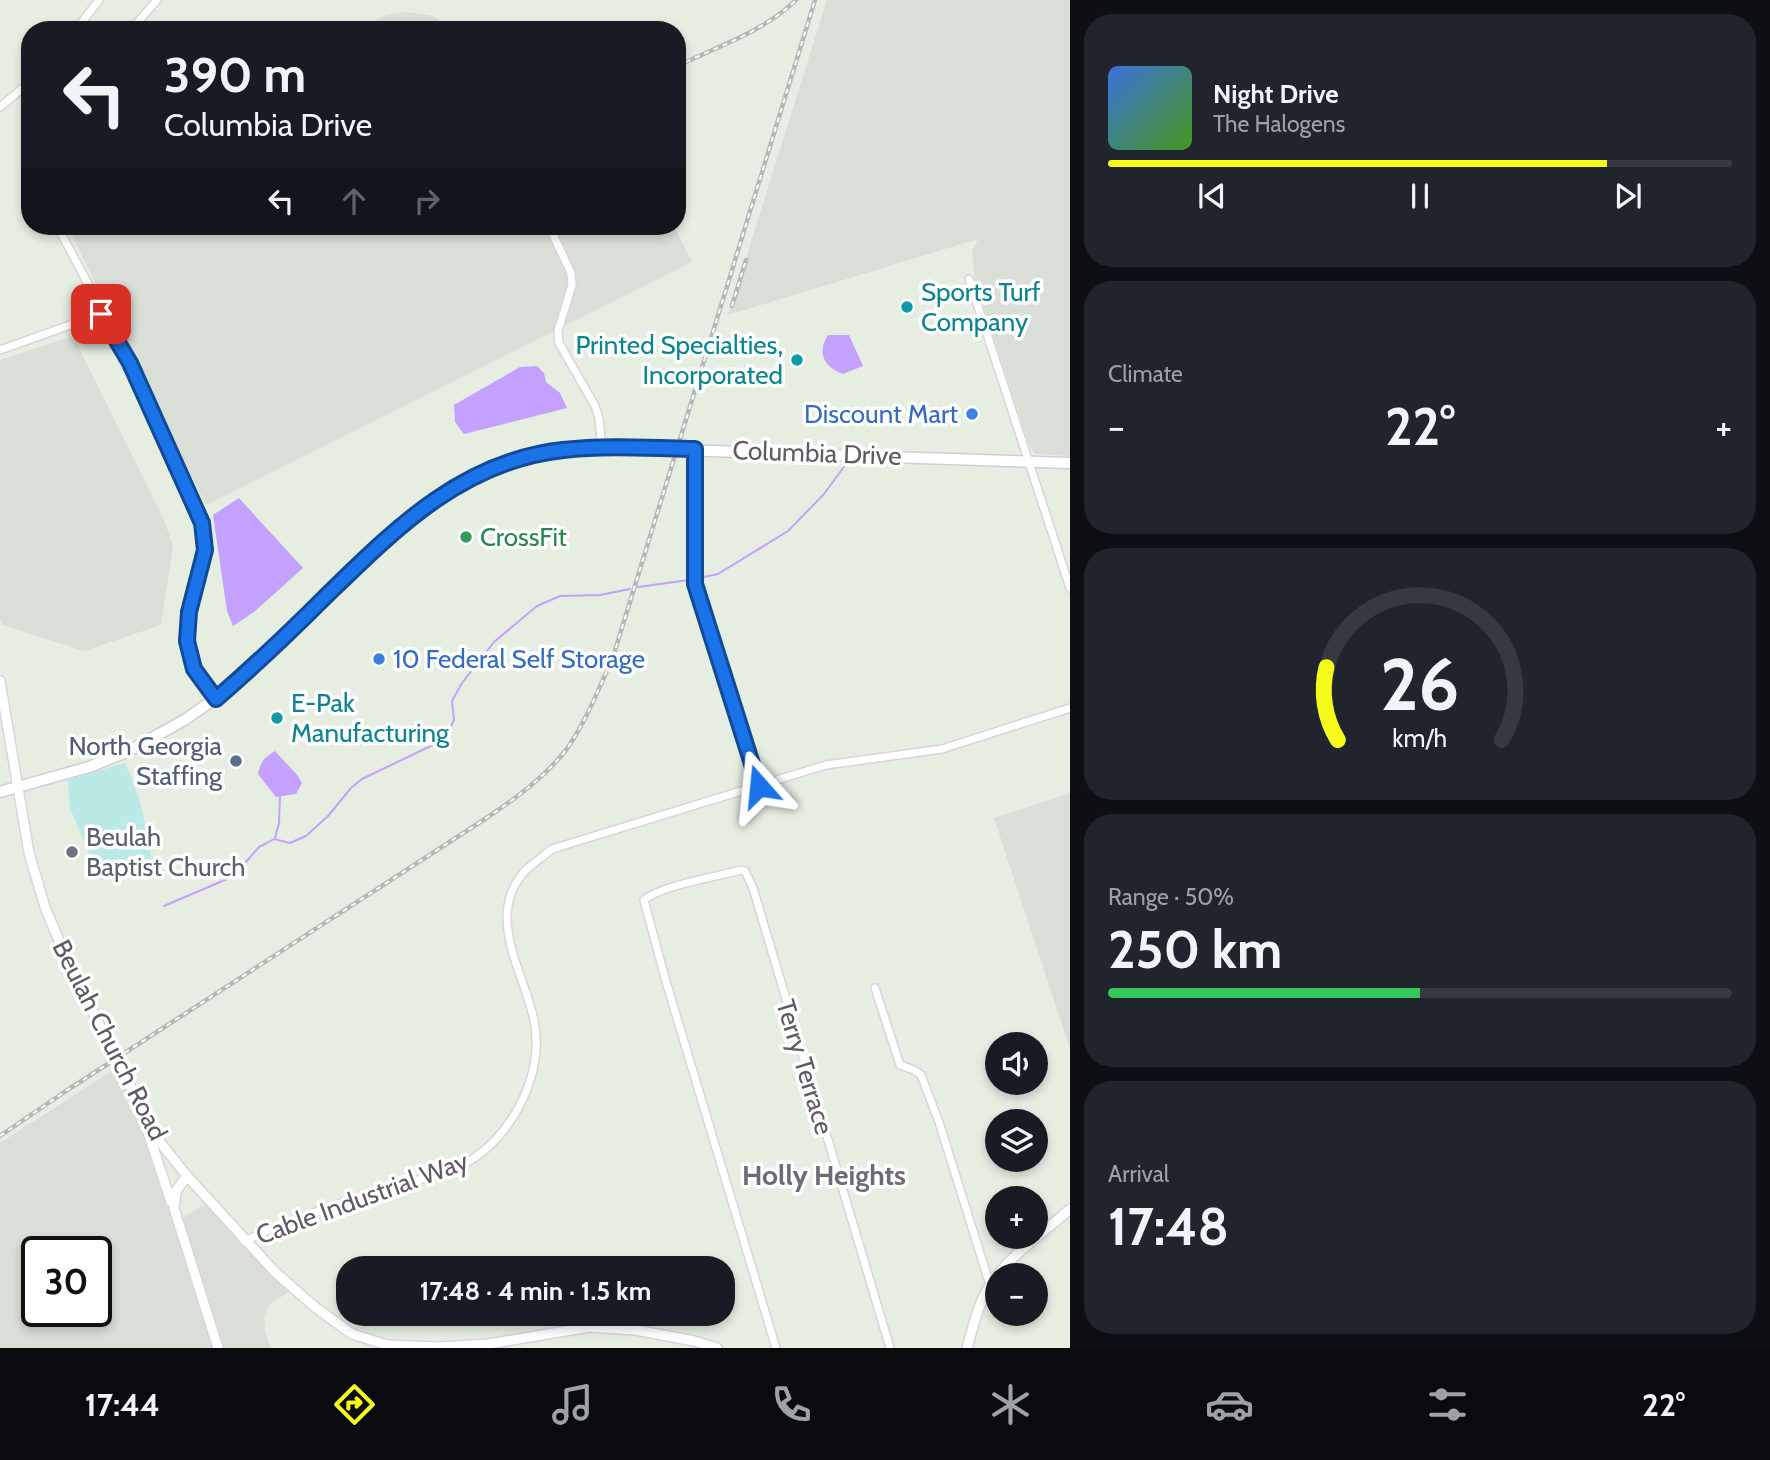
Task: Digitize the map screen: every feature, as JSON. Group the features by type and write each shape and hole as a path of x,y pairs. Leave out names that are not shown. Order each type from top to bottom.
{"main road":[{"name":"Columbia Drive","path":"0,792 89,766 129,751 178,724 216,699 418,511 473,476 516,461 561,450 695,449 1070,463"}],"street":[{"path":"83,21 99,0"},
{"path":"138,21 156,0"},
{"path":"0,107 21,90"},
{"path":"62,235 95,297 101,314 130,363 202,523 205,550 189,612 187,641 194,669 216,699"},
{"path":"554,235 571,273 572,285 558,331 559,343 595,406 602,449"},
{"path":"969,279 1070,588"},
{"path":"0,350 101,314"},
{"path":"695,449 695,584 759,786"},
{"name":"Beulah Church Road","path":"0,681 32,862 54,931 85,999 156,1137 244,1241 275,1272 314,1307 352,1334 387,1345 440,1348 489,1344 589,1327 636,1330 717,1348"},
{"name":"Cable Industrial Way","path":"244,1241 313,1212 447,1171 473,1159 496,1141 530,1086 536,1052 534,1020 513,958 506,922 512,893 526,870 552,849 826,765 942,749 1070,708"},
{"name":"Terry Terrace","path":"776,1348 681,1034 644,900 653,893 740,870 745,871 753,888 890,1348"},
{"path":"875,988 900,1065 921,1075 939,1122 985,1269"},
{"path":"141,1111 218,1348"},
{"path":"174,1208 176,1191 187,1176"},
{"path":"1007,1263 1070,1209"},
{"path":"968,1348 978,1309 985,1295"}],"shaded area":[{"path":"827,0 1070,0 1070,456 1035,454 1029,445 975,280 972,252 978,239 728,315"},
{"path":"406,12 433,16 440,21 373,21 385,15"},
{"path":"71,235 678,235 692,262 206,505"},
{"path":"828,335 849,335 863,366 843,374 831,367 823,353"},
{"path":"73,336 164,520 173,546 161,625 84,651 2,625 0,619 0,360"},
{"path":"537,366 544,373 546,382 560,393 567,408 464,434 455,422 454,405 520,367"},
{"path":"239,498 303,568 254,612 233,626 227,611 213,515"},
{"path":"275,751 302,783 296,794 276,797 258,774 264,760"},
{"path":"125,763 143,812 152,864 101,881 70,808 68,780"},
{"path":"1070,793 1070,1049 994,818"},
{"path":"113,1070 121,1075 141,1120 213,1348 0,1348 0,1143"},
{"path":"207,1203 289,1292 270,1304 264,1316 265,1331 271,1348 222,1348 181,1219"}],"waterway":[{"path":"699,578 718,574 788,531 824,494 846,464"},
{"path":"638,587 689,580"},
{"path":"164,906 227,879 238,871 259,847 274,839 290,843 306,836 362,779 437,743 450,729 454,720 452,701 462,683 494,642 537,606 560,596 600,595 630,589"},
{"path":"275,838 279,823 280,796"}],"railway":[{"path":"686,62 770,21 796,0"},
{"path":"0,1136 488,817 539,778 566,750 586,716 613,657 815,0"},
{"path":"732,306 746,260"}],"place":[{"name":"Sports Turf Company","path":"907,307"},
{"name":"Printed Specialties, Incorporated","path":"797,360"},
{"name":"Discount Mart","path":"972,414"},
{"name":"CrossFit","path":"466,537"},
{"name":"10 Federal Self Storage","path":"379,659"},
{"name":"E-Pak Manufacturing","path":"277,718"},
{"name":"North Georgia Staffing","path":"236,761"},
{"name":"Beulah Baptist Church","path":"72,852"}],"district":[{"name":"Holly Heights","path":"824,1175"}],"route":[{"path":"101,314 130,363 202,523 205,550 189,612 187,641 194,669 216,699 418,511 473,476 516,461 561,450 695,449 695,584 759,786"}]}
